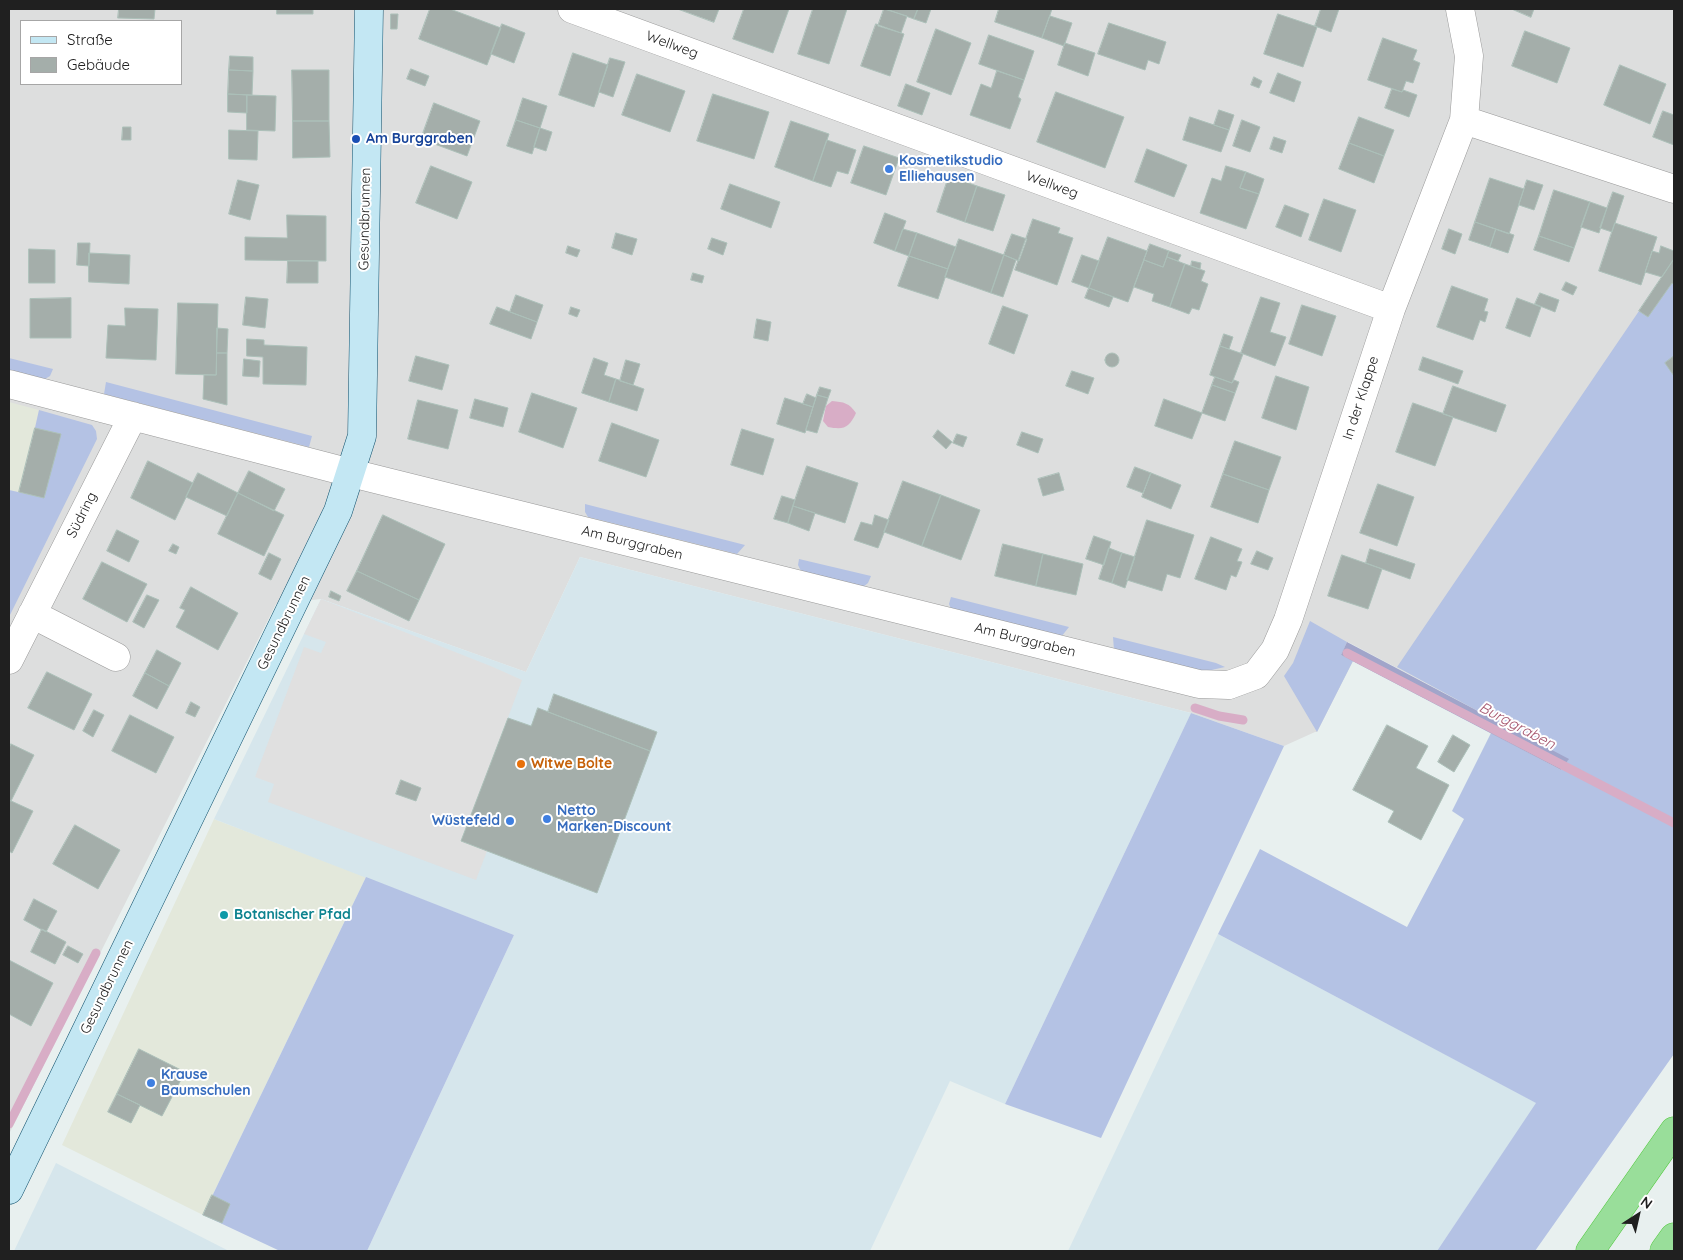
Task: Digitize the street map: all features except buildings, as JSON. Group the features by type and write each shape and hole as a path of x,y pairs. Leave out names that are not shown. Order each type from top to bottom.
{"highway":[{"path":"1590,1251 1674,1131"},
{"path":"1664,1251 1674,1237"}],"street":[{"name":"Gesundbrunnen","path":"9,1190 338,512 362,436 369,9"},
{"name":"Wellweg","path":"572,9 1391,309"},
{"name":"In der Klappe","path":"1256,675 1275,650 1288,620 1391,309 1464,120 1469,56 1460,9"},
{"path":"1464,120 1674,188"},
{"name":"Am Burggraben","path":"9,384 351,472 1199,684 1229,685 1256,675"},
{"name":"Südring","path":"9,660 133,416"},
{"path":"32,614 116,657"}],"shaded area":[{"path":"9,9 1674,9 1674,604 1569,759 1348,642 1341,655 1353,661 1317,732 1284,746 1191,713 580,557 526,672 321,599 276,604 9,1134"},
{"path":"1672,283 1674,285 1674,1054 1535,1251 1437,1251 1536,1103 1218,934 1260,849 1407,927 1464,819 1452,811 1491,733 1561,770 1568,760 1397,667 1639,311 1648,317"},
{"path":"9,358 53,369 50,376 45,379 9,370"},
{"path":"106,382 312,436 309,447 104,394"},
{"path":"832,401 846,404 856,413 851,422 845,427 828,427 823,421 826,406"},
{"path":"9,402 39,410 19,492 9,490"},
{"path":"39,410 92,425 96,431 97,439 9,617 9,490 44,498 61,434 35,428"},
{"path":"585,504 745,545 737,554 588,517 585,512"},
{"path":"580,557 1191,713 1005,1104 950,1081 870,1251 367,1251 514,935 214,819 321,599 526,672"},
{"path":"799,559 871,576 868,583 863,587 801,571 798,565"},
{"path":"951,597 1069,627 1061,637 951,609 949,604"},
{"path":"321,599 522,680 462,841 487,851 476,880 268,802 274,784 255,777 304,647 321,653 326,642 304,634"},
{"path":"1310,621 1347,642 1341,655 1353,661 1317,732 1284,676 1293,663"},
{"path":"1113,637 1216,663 1225,667 1207,671 1193,670 1114,650"},
{"path":"1347,642 1569,759 1561,770 1341,655"},
{"path":"1191,713 1284,746 1101,1138 1005,1104"},
{"path":"214,819 366,877 203,1215 62,1145"},
{"path":"366,877 514,935 367,1251 280,1251 203,1215"},
{"path":"1218,934 1537,1103 1437,1251 1068,1251"},
{"path":"56,1163 229,1251 14,1251"}],"waterway":[{"name":"Burggraben","path":"1347,653 1674,823"},
{"name":"Burggraben","path":"1195,708 1219,716 1243,720"},
{"path":"9,1124 96,953"}],"place":[{"name":"Am Burggraben","path":"356,139"},
{"name":"Kosmetikstudio Elliehausen","path":"889,169"},
{"name":"Witwe Bolte","path":"521,764"},
{"name":"Netto Marken-Discount","path":"547,819"},
{"name":"Wüstefeld","path":"510,821"},
{"name":"Botanischer Pfad","path":"224,915"},
{"name":"Krause Baumschulen","path":"151,1083"}]}
